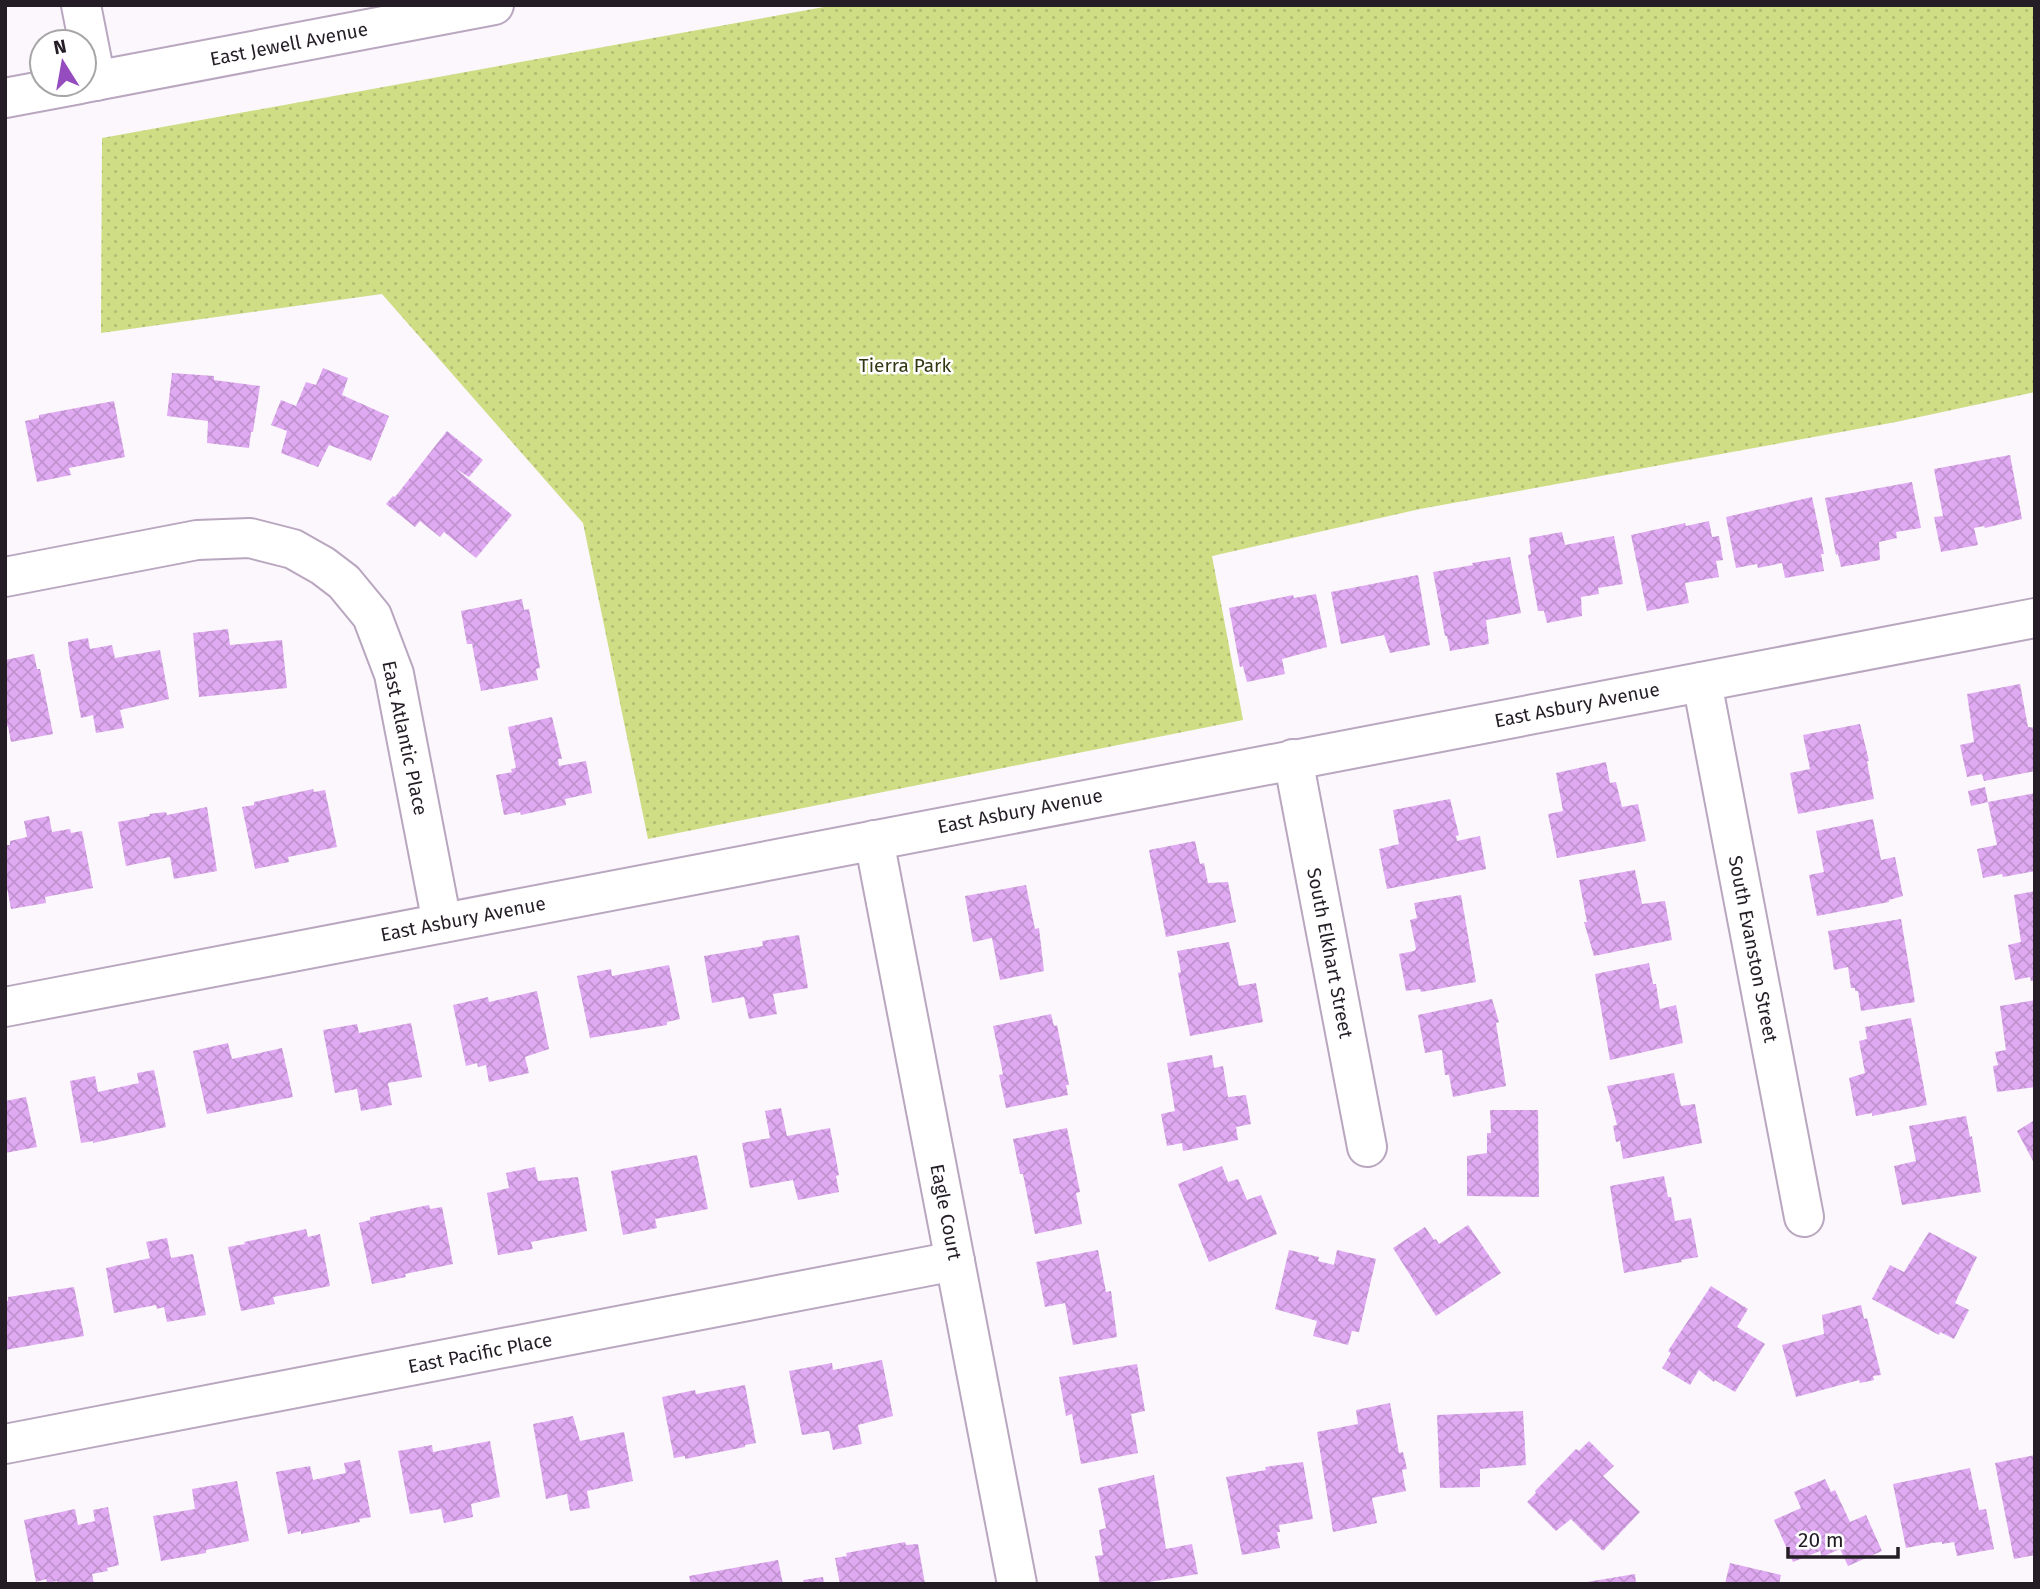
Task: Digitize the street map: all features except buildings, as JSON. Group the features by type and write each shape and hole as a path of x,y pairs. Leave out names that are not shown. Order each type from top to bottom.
{"street":[{"path":"81,5 83,28"},
{"name":"East Jewell Avenue","path":"98,80 378,16 494,5"},
{"name":"East Jewell Avenue","path":"5,98 28,94"},
{"name":"East Atlantic Place","path":"5,577 197,540 250,538 293,549 344,582 372,616 394,674 442,923"},
{"name":"East Asbury Avenue","path":"5,1007 2035,618"},
{"name":"South Evanston Street","path":"1702,682 1804,1217"},
{"name":"South Elkhart Street","path":"1293,759 1367,1147"},
{"name":"Eagle Court","path":"874,840 1017,1584"},
{"name":"East Pacific Place","path":"5,1444 955,1261"}],"green space":[{"name":"Tierra Park","path":"835,5 2035,5 2035,392 1896,422 1420,509 1212,556 1243,720 648,839 583,523 382,294 101,333 102,138"}]}
